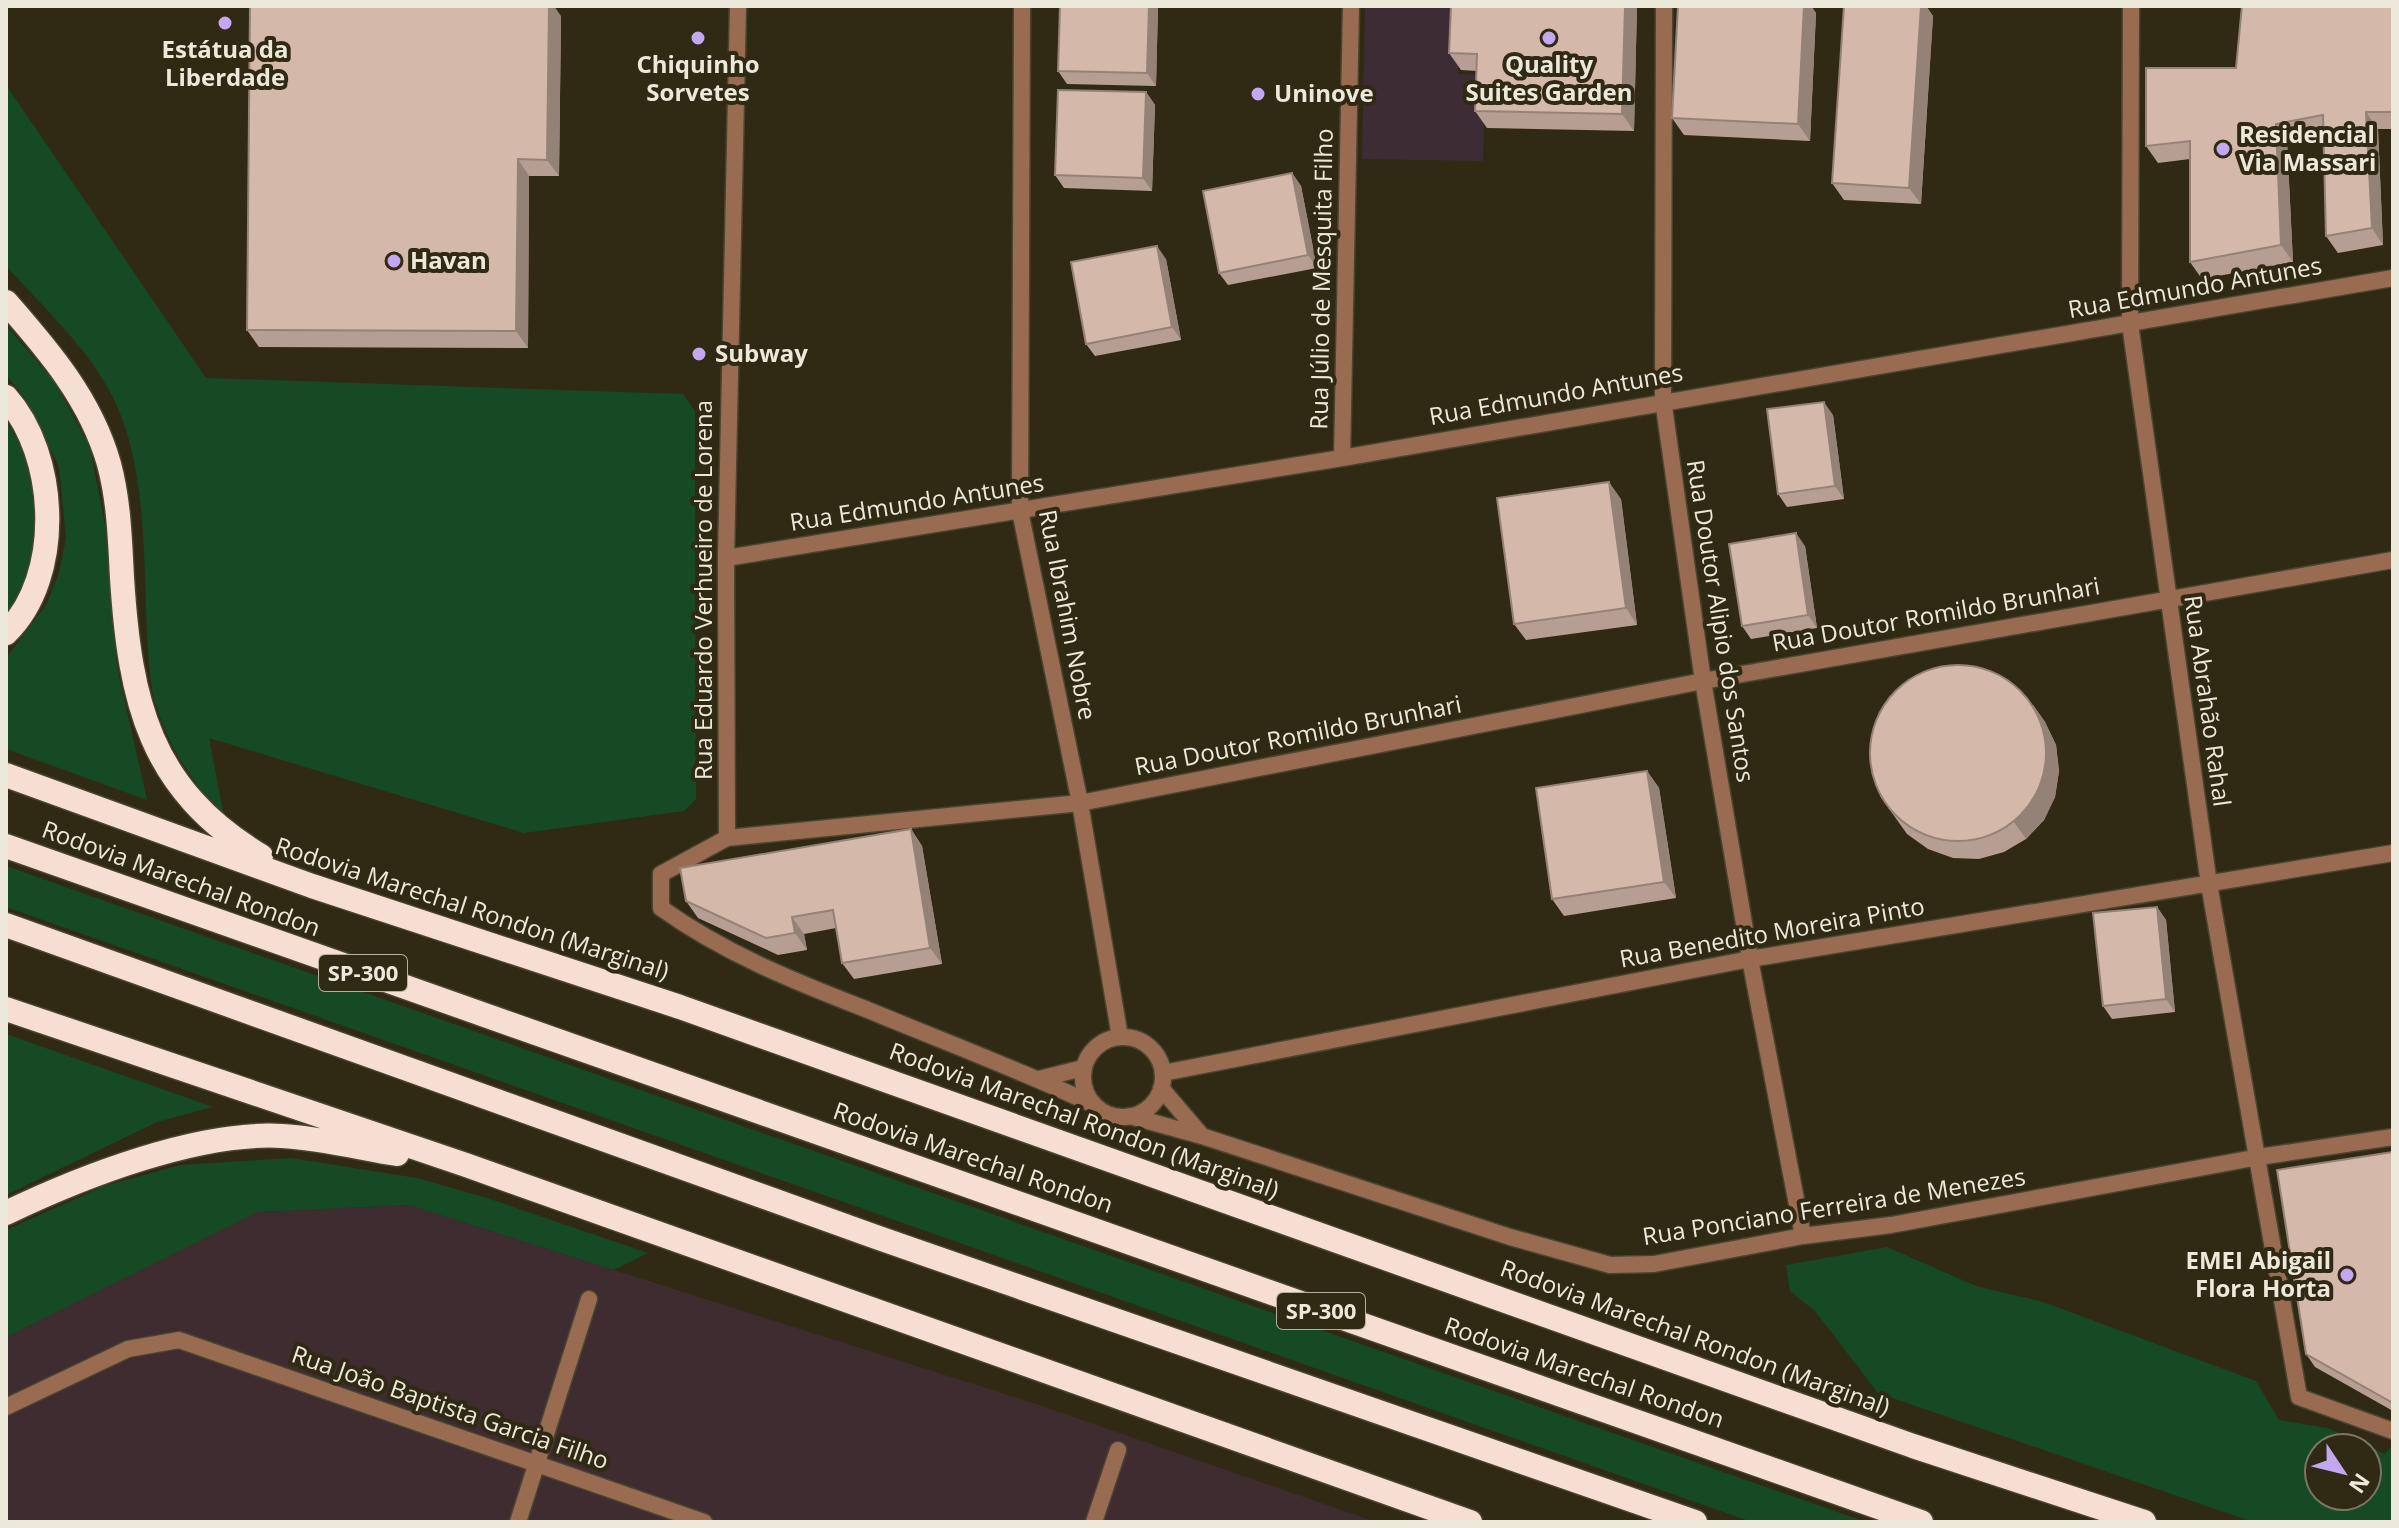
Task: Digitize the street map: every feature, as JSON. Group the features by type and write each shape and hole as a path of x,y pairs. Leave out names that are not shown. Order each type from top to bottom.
{"highway":[{"path":"6,302 76,389 101,439 117,501 130,667 139,708 154,744 194,803 237,842 312,886"},
{"path":"6,397 27,427 37,451 48,512 39,573 28,602 6,633"},
{"name":"Rodovia Marechal Rondon (Marginal)","path":"6,775 312,886 680,1007 1898,1440 2144,1522"},
{"name":"Rodovia Marechal Rondon","path":"6,846 1921,1522"},
{"path":"6,925 876,1237 1695,1522"},
{"path":"6,1009 466,1165 1470,1522"},
{"path":"6,1213 83,1179 142,1160 191,1146 241,1139 281,1136 466,1165"}],"street":[{"name":"Rua Eduardo Verhueiro de Lorena","path":"727,838 726,558 738,6"},
{"name":"Rua Ibrahim Nobre","path":"1022,6 1020,511 1080,803 1120,1037"},
{"name":"Rua Júlio de Mesquita Filho","path":"1342,458 1351,6"},
{"name":"Rua Doutor Alipio dos Santos","path":"1664,6 1663,400 1703,681 1750,959 1803,1236"},
{"name":"Rua Abrahão Rahal","path":"2131,6 2130,324 2209,884 2299,1397 2393,1431"},
{"name":"Rua Edmundo Antunes","path":"726,558 1342,458 1663,400 2393,278"},
{"name":"Rua Doutor Romildo Brunhari","path":"1094,1105 1039,1079 752,964 701,937 661,908 661,874 727,838 1080,803 1703,681 2393,560"},
{"name":"Rua Benedito Moreira Pinto","path":"1162,1080 1750,959 2393,853"},
{"path":"1162,1080 1152,1104 1130,1116 1117,1117 1094,1105 1083,1081 1083,1068 1098,1045 1120,1037 1136,1038 1157,1055 1162,1080 1202,1136"},
{"path":"1039,1079 1083,1068"},
{"name":"Rua Ponciano Ferreira de Menezes","path":"1130,1116 1202,1136 1510,1237 1610,1265 1654,1264 1803,1236 1891,1225 2259,1157 2393,1137"},
{"path":"518,1522 589,1299"},
{"name":"Rua João Baptista Garcia Filho","path":"6,1407 128,1349 179,1340 704,1522"},
{"path":"1094,1522 1118,1450"}],"shaded area":[{"path":"1365,6 1459,6 1458,74 1485,75 1483,161 1362,159"},
{"path":"409,1205 1033,1403 1376,1522 6,1522 6,1337 258,1212"}],"green space":[{"path":"6,85 206,378 683,394 695,411 696,799 684,811 524,833 209,738 224,817 181,761 165,730 153,696 140,498 134,459 123,422 108,388 86,355 6,266"},
{"path":"6,325 56,384 90,447 105,525 117,667 147,800 6,749 6,658 46,605 59,573 66,538 59,467 26,399 6,375"},
{"path":"6,421 28,466 36,517 35,543 29,568 20,591 6,613"},
{"path":"6,866 1866,1522 1752,1522 6,907"},
{"path":"6,1034 213,1107 157,1122 6,1195"},
{"path":"291,1158 417,1178 487,1198 648,1253 614,1270 409,1205 258,1212 6,1337 6,1230 104,1186 180,1165"},
{"path":"1887,1247 1976,1286 2043,1302 2256,1381 2279,1420 2337,1432 2303,1432 2303,1512 2383,1512 2383,1453 2393,1445 2393,1522 2253,1522 1878,1393 1815,1311 1790,1291 1786,1265"}],"building":[{"name":"Havan","path":"250,6 549,6 547,160 518,159 516,331 247,330"},
{"path":"1060,6 1149,6 1147,73 1058,71"},
{"name":"Quality Suites Garden","path":"1451,6 1625,6 1622,114 1475,111 1477,54 1449,53"},
{"path":"1678,6 1804,6 1798,124 1672,118"},
{"path":"1844,6 1921,6 1909,188 1832,183"},
{"name":"Residencial Via Massari","path":"2242,6 2393,6 2393,112 2366,112 2372,228 2326,236 2323,115 2276,124 2281,245 2190,262 2190,141 2146,146 2146,68 2236,68"},
{"path":"1058,90 1146,92 1143,178 1055,175"},
{"path":"1292,173 1308,255 1219,273 1203,191"},
{"path":"1157,246 1172,327 1086,344 1071,262"},
{"path":"1824,402 1835,486 1778,494 1767,409"},
{"path":"1609,482 1626,608 1514,624 1497,498"},
{"path":"1796,533 1808,615 1742,626 1729,544"},
{"path":"1958,665 1992,671 2021,690 2040,719 2046,753 2040,787 2021,816 1992,835 1958,841 1924,835 1895,816 1876,787 1870,753 1876,719 1895,690 1924,671"},
{"path":"1647,771 1664,882 1552,899 1536,788"},
{"path":"911,829 930,948 842,963 833,910 792,917 795,933 766,938 686,901 680,868"},
{"path":"2157,907 2166,999 2103,1006 2093,913"},
{"name":"EMEI Abigail Flora Horta","path":"2393,1152 2393,1403 2306,1354 2277,1170"}],"place":[{"name":"Estátua da Liberdade","path":"225,23"},
{"name":"Chiquinho Sorvetes","path":"698,38"},
{"name":"Quality Suites Garden","path":"1549,38"},
{"name":"Uninove","path":"1258,94"},
{"name":"Residencial Via Massari","path":"2223,149"},
{"name":"Havan","path":"394,261"},
{"name":"Subway","path":"699,354"},
{"name":"EMEI Abigail Flora Horta","path":"2347,1275"}]}
